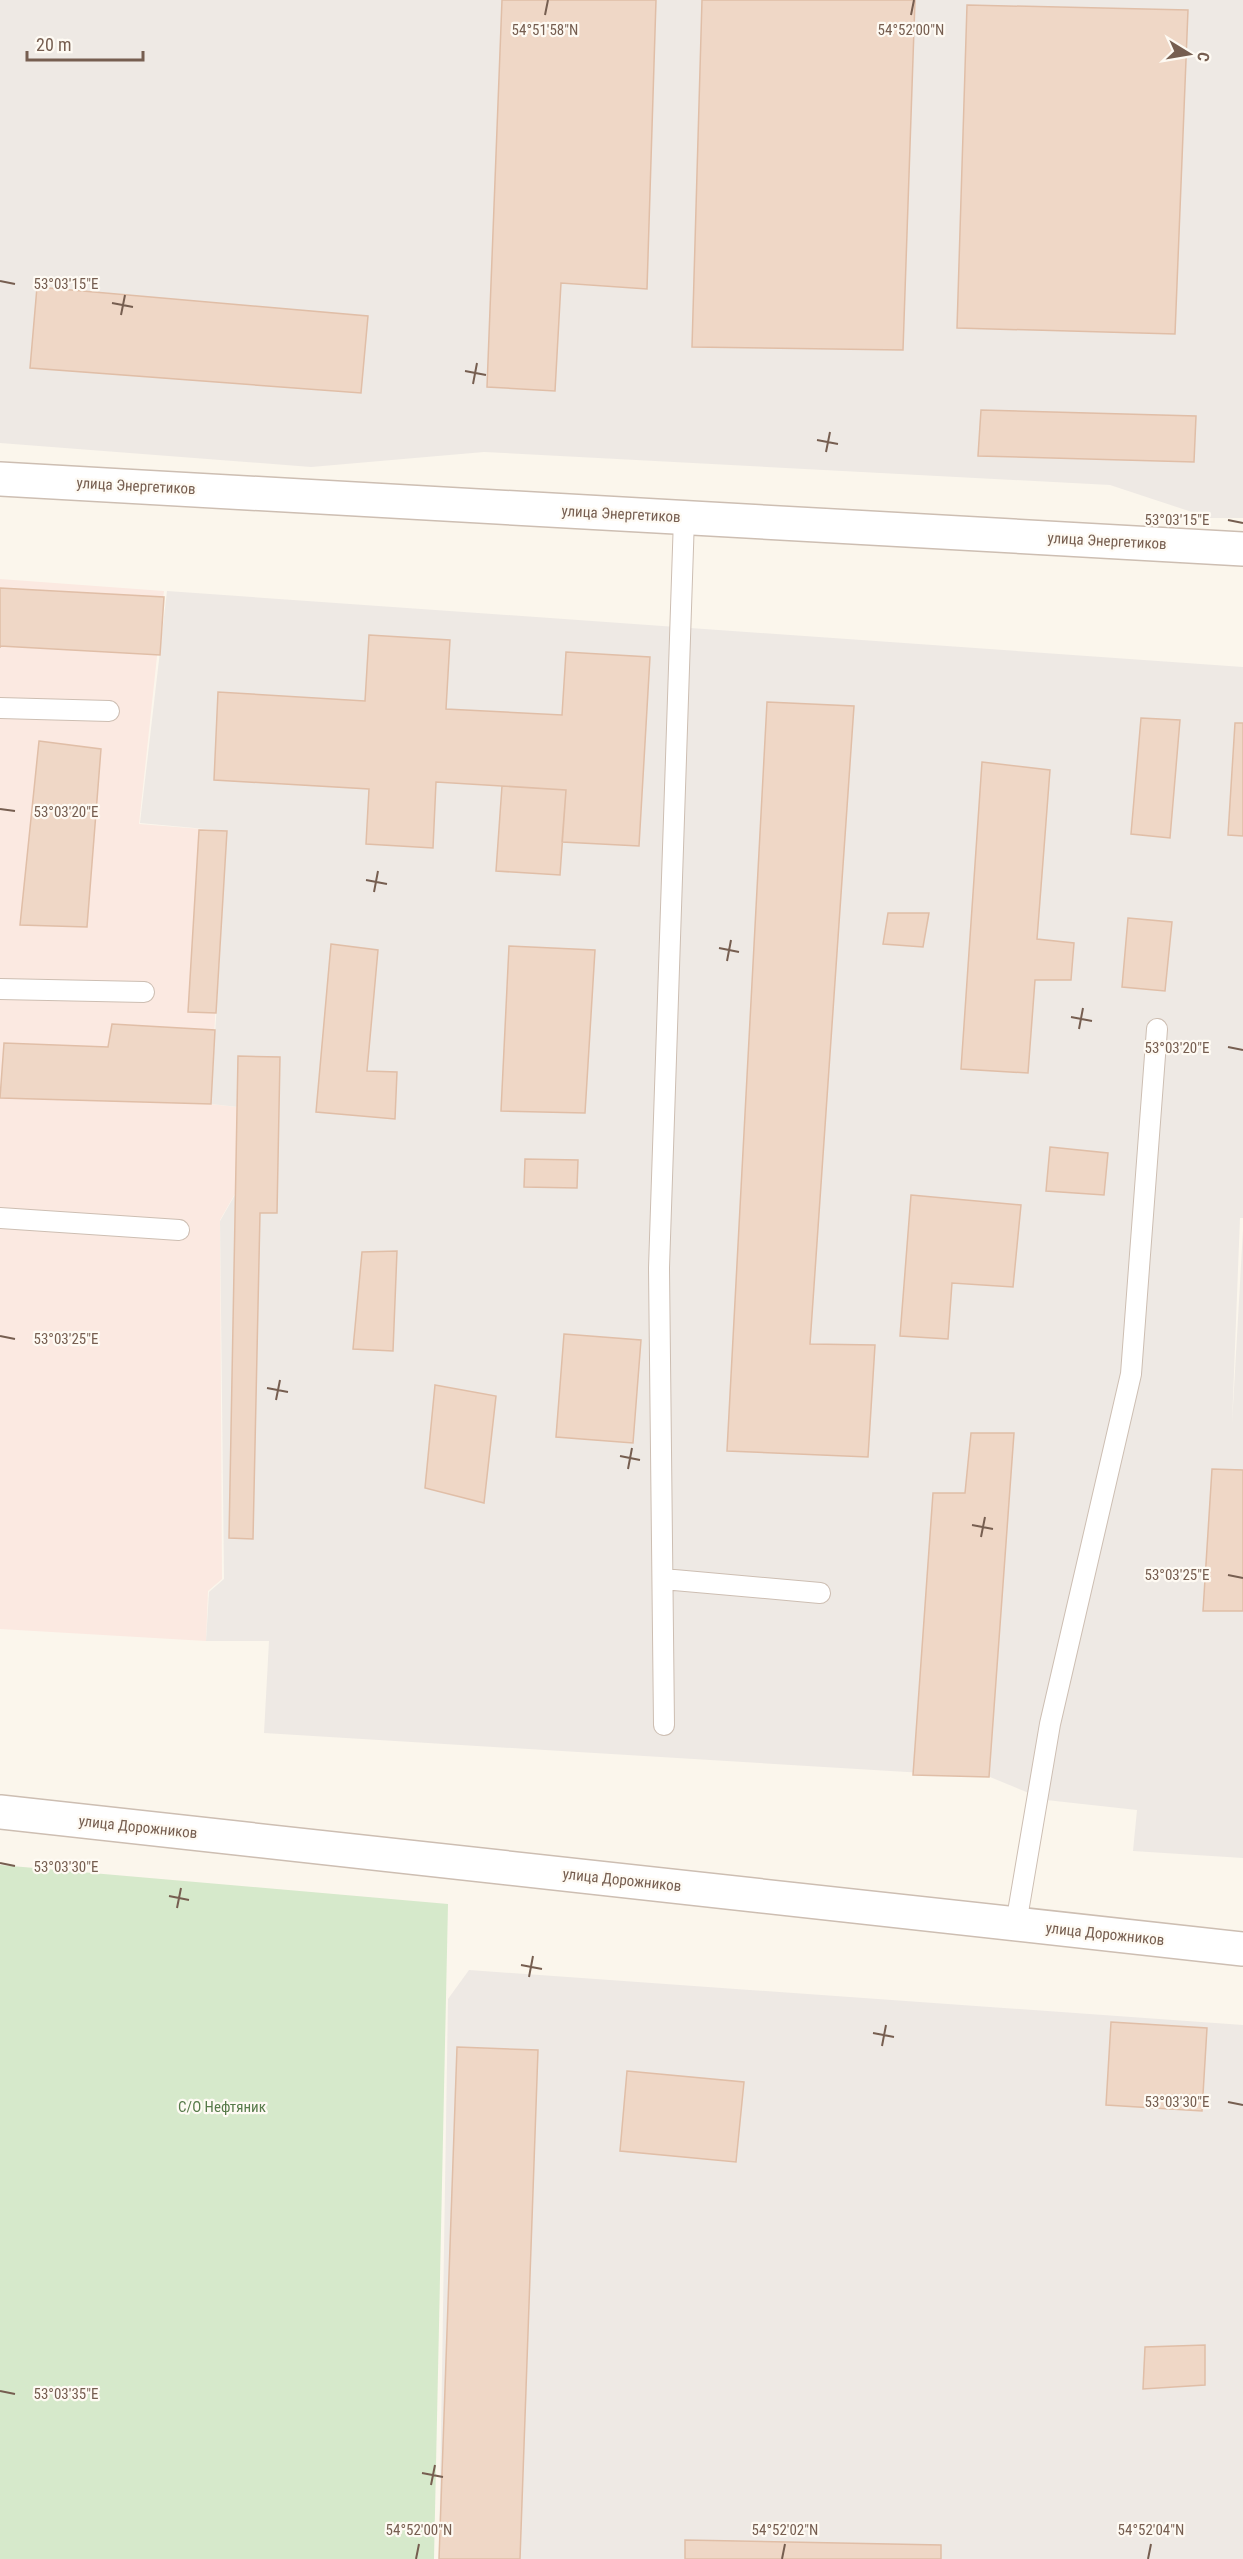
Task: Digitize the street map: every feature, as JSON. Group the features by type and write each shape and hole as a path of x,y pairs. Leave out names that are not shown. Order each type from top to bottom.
{"street":[{"name":"улица Энергетиков","path":"0,478 1243,549"},
{"name":"улица Дорожников","path":"0,1812 1243,1949"}],"lane":[{"path":"664,1725 659,1268 684,518"},
{"path":"0,708 109,711"},
{"path":"0,989 144,992"},
{"path":"1016,1924 1050,1724 1131,1374 1157,1029"},
{"path":"0,1218 179,1230"},
{"path":"663,1579 819,1593"}],"shaded area":[{"path":"0,0 1243,0 1243,518 1210,518 1110,485 484,452 311,467 0,443"},
{"path":"0,579 164,591 139,824 226,831 210,1104 237,1107 236,1192 220,1220 222,1579 208,1591 206,1641 0,1629"},
{"path":"167,591 1243,667 1243,1218 1240,1218 1232,1424 1243,1230 1243,1858 1133,1851 1137,1810 1046,1800 990,1777 264,1733 269,1641 206,1641 209,1592 224,1579 220,1221 236,1193 238,1107 211,1104 227,831 140,823"},
{"path":"469,1970 1243,2025 1243,2559 439,2559 448,1999"}],"green space":[{"name":"С/О Нефтяник","path":"0,1865 448,1904 434,2559 0,2559"}],"building":[{"path":"502,0 656,0 647,289 561,283 555,391 487,387"},
{"path":"702,0 915,0 903,350 692,347"},
{"path":"967,5 1188,10 1175,334 957,328"},
{"path":"37,287 368,316 361,393 30,368"},
{"path":"981,410 1196,416 1194,462 978,456"},
{"path":"0,588 164,597 160,655 0,646"},
{"path":"369,635 450,640 446,709 562,715 566,652 650,657 639,846 562,842 566,790 436,782 433,848 366,844 369,789 214,780 218,692 365,701"},
{"path":"767,702 854,706 810,1344 875,1345 868,1457 727,1451"},
{"path":"1141,718 1180,720 1170,838 1131,834"},
{"path":"1235,723 1243,723 1243,836 1228,835"},
{"path":"39,741 101,749 87,927 20,925"},
{"path":"982,762 1050,770 1037,939 1074,943 1071,980 1035,980 1028,1073 961,1069"},
{"path":"502,786 566,790 560,875 496,871"},
{"path":"199,830 227,831 216,1013 188,1012"},
{"path":"888,913 929,913 923,947 883,944"},
{"path":"1128,918 1172,922 1165,991 1122,987"},
{"path":"331,944 378,950 367,1071 397,1072 395,1119 316,1112"},
{"path":"509,946 595,950 585,1113 501,1111"},
{"path":"112,1024 215,1030 211,1104 0,1098 4,1043 108,1047"},
{"path":"238,1056 280,1057 277,1213 260,1213 253,1539 229,1538"},
{"path":"1050,1147 1108,1153 1104,1195 1046,1191"},
{"path":"525,1159 578,1160 577,1188 524,1187"},
{"path":"911,1195 1021,1205 1013,1287 952,1283 948,1339 900,1336"},
{"path":"397,1251 393,1351 353,1349 362,1252"},
{"path":"564,1334 641,1340 633,1443 556,1437"},
{"path":"435,1385 496,1396 484,1503 425,1488"},
{"path":"971,1433 1014,1433 989,1777 913,1775 933,1493 965,1493"},
{"path":"1212,1469 1243,1470 1243,1611 1203,1611"},
{"path":"1111,2022 1207,2028 1202,2111 1106,2105"},
{"path":"457,2047 538,2050 520,2559 439,2559"},
{"path":"627,2071 744,2082 736,2162 620,2151"},
{"path":"1205,2345 1205,2385 1143,2389 1145,2347"},
{"path":"685,2540 941,2545 941,2559 685,2559"}]}
